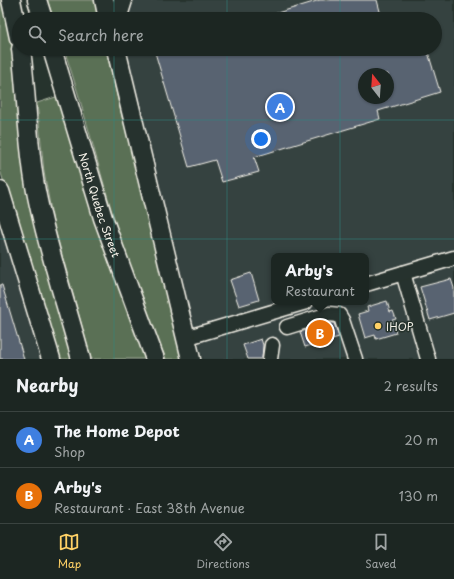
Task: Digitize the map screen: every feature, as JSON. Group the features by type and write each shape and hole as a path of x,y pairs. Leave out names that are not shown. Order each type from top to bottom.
{"main road":[{"path":"11,0 14,12"},
{"path":"37,0 41,12"},
{"path":"104,0 107,12"},
{"path":"119,12 123,0"},
{"path":"22,56 29,142 36,192 45,231 81,359"},
{"name":"North Quebec Street","path":"54,56 103,218 155,359"},
{"path":"118,56 191,359"},
{"path":"0,194 51,359"}],"street":[{"path":"369,283 454,258"},
{"path":"403,273 428,359"},
{"path":"185,338 296,305"},
{"path":"287,326 329,314 338,315 342,320 354,359"}],"shaded area":[{"path":"127,0 454,0 454,359 203,359 192,323 171,230 149,157 125,56 442,56 442,12 123,12"},
{"path":"0,216 45,359 0,359"}],"green space":[{"path":"0,0 3,0 12,39 12,56 15,56 73,359 58,359 0,170"},
{"path":"47,0 95,0 98,12 51,12"},
{"path":"66,56 108,56 122,117 130,141 187,359 166,359 143,304 123,248"},
{"path":"59,96 147,359 91,359 53,222 44,172 37,103"}],"building":[{"path":"320,0 377,0 380,12 280,12"},
{"path":"156,56 429,56 440,92 378,111 380,119 254,157 259,172 222,182 215,160 189,167"},
{"path":"251,273 259,300 239,306 230,280"},
{"path":"451,279 454,288 454,313 430,320 420,287"},
{"path":"0,285 2,285 24,359 0,359"},
{"name":"IHOP","path":"387,301 390,312 393,311 396,319 392,320 396,333 376,339 375,335 365,338 358,314 368,311 367,307"},
{"path":"334,323 339,337 305,347 300,332"},
{"path":"261,339 263,345 262,359 248,359 243,345"}],"place":[{"name":"The Home Depot","path":"280,107"},
{"name":"IHOP","path":"378,326"},
{"name":"Arby's","path":"320,333"}]}
